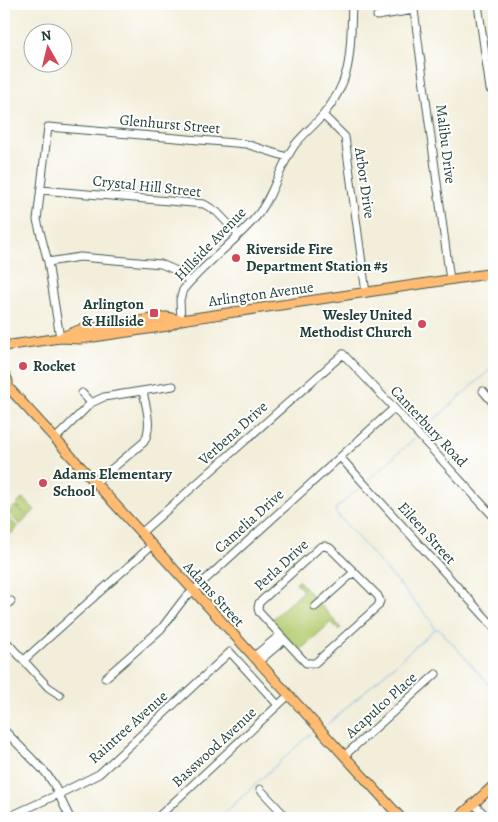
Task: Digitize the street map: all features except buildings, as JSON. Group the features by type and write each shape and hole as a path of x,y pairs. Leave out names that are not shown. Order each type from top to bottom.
{"main road":[{"name":"Arlington Avenue","path":"4,346 60,338 79,330 156,318 166,317 181,320 494,273"},
{"name":"Adams Street","path":"4,373 8,381 5,388 55,439 401,818"},
{"path":"458,818 494,785"}],"street":[{"name":"Hillside Avenue","path":"181,320 181,295 189,282 257,216 287,157 295,145 323,115 337,94 349,65 352,4"},
{"path":"478,4 492,89"},
{"name":"Malibu Drive","path":"377,16 414,10 450,280"},
{"name":"Arbor Drive","path":"323,115 345,137 366,293"},
{"name":"Glenhurst Street","path":"41,190 48,127 246,144 287,157"},
{"path":"41,190 37,220 48,262 60,338"},
{"name":"Crystal Hill Street","path":"41,190 204,204 217,212 239,234"},
{"path":"48,262 80,257 161,264 177,271 189,282"},
{"name":"Canterbury Road","path":"343,354 494,517"},
{"name":"Verbena Drive","path":"141,533 343,354"},
{"path":"55,439 91,403 104,397 174,386"},
{"path":"95,483 144,442 148,434 148,423 143,391"},
{"path":"483,391 494,404"},
{"path":"82,393 91,403"},
{"name":"Camelia Drive","path":"105,678 161,629 174,610 193,591 394,408"},
{"name":"Eileen Street","path":"340,457 494,627"},
{"path":"24,660 152,545"},
{"name":"Perla Drive","path":"282,637 259,612 260,603 320,547 326,546 330,548 354,572"},
{"path":"255,659 282,637 306,663 315,663 378,606 380,601 378,596 354,572 315,607"},
{"path":"4,608 11,601"},
{"path":"4,639 48,687 60,696"},
{"name":"Raintree Avenue","path":"6,818 99,774 230,652 278,705"},
{"name":"Acapulco Place","path":"344,756 436,674"},
{"name":"Basswood Avenue","path":"157,818 289,695"},
{"path":"4,730 45,772 59,794 70,818"},
{"path":"260,789 287,818"},
{"path":"474,804 488,818"}],"green space":[{"path":"23,498 35,510 28,517 16,505"},
{"path":"15,506 27,518 20,525 8,513"},
{"path":"6,515 18,527 11,534 4,526 4,517"},
{"path":"299,581 341,628 339,630 331,622 299,651 271,620 303,591 296,583"}],"waterway":[{"path":"423,430 494,366"},
{"path":"367,481 415,438"},
{"path":"359,488 335,509 336,513 431,620 434,628"},
{"path":"328,724 435,629 439,629 442,632 494,690"},
{"path":"219,818 310,734"}],"place":[{"name":"Riverside Fire Department Station #5","path":"236,258"},
{"name":"Arlington & Hillside","path":"154,313"},
{"name":"Wesley United Methodist Church","path":"422,324"},
{"name":"Rocket","path":"23,366"},
{"name":"Adams Elementary School","path":"43,483"}]}
